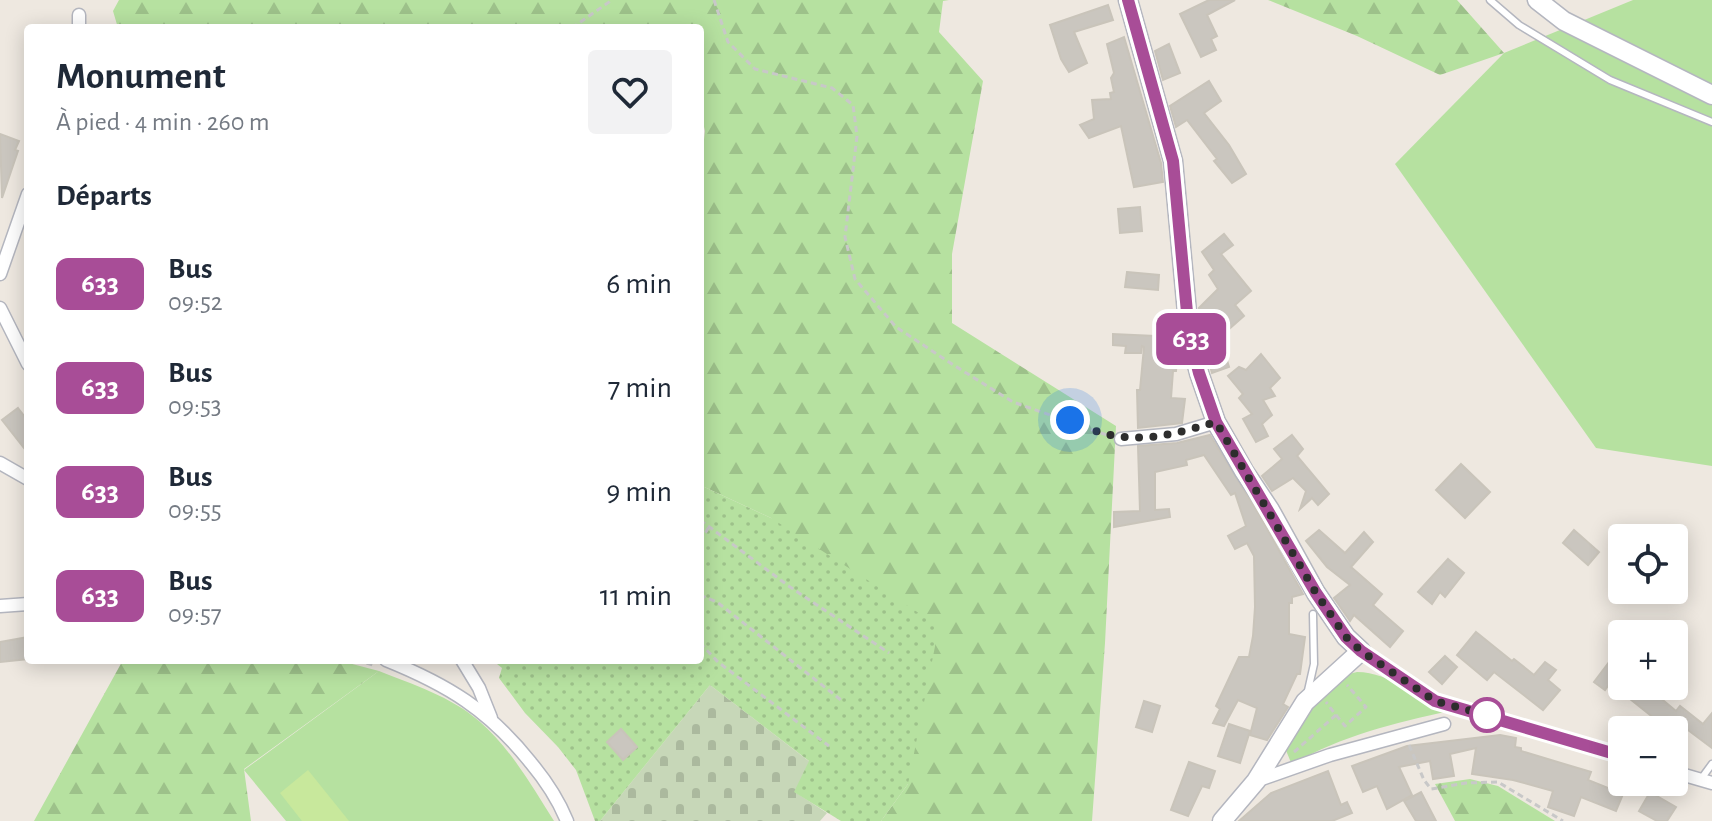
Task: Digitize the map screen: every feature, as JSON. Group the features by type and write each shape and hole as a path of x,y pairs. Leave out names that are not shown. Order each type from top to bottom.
{"street":[{"path":"1128,0 1173,161 1189,334 1199,373 1216,422 1316,593 1346,637 1361,651 1435,701 1608,752"},
{"path":"1537,0 1564,21 1712,95"},
{"path":"0,274 24,205"},
{"path":"0,308 24,356"},
{"path":"1121,439 1176,434 1216,422"},
{"path":"0,463 24,477"},
{"path":"0,606 24,604"},
{"path":"1222,821 1256,781 1305,702 1361,651"},
{"path":"385,664 448,688 492,719 546,782 567,821"},
{"path":"464,664 492,719"},
{"path":"1256,781 1330,755 1444,724"}],"lane":[{"path":"1490,0 1519,25 1610,80 1712,122"},
{"path":"1305,702 1314,664 1313,614"},
{"path":"1706,781 1712,764"}],"path":[{"path":"578,24 612,0"},
{"path":"714,0 728,42 755,69 832,88 853,105 857,136 845,237 855,279 896,327 1013,402 1121,439"},
{"path":"704,523 790,587 889,653"},
{"path":"704,535 709,527"},
{"path":"704,597 717,602 841,700"},
{"path":"704,647 718,662 829,746"},
{"path":"1326,703 1345,726 1366,707 1346,684"},
{"path":"1273,754 1289,757 1336,715"},
{"path":"1406,733 1419,769 1431,789 1498,782 1563,821"}],"green space":[{"path":"119,0 949,0 943,1 939,32 983,81 952,254 952,323 1116,426 1092,821 881,821 908,784 771,518 704,487 704,24 117,24 113,11"},
{"path":"1268,0 1457,0 1504,53 1440,75 1357,36"},
{"path":"1633,0 1712,0 1712,466 1596,448 1395,164 1504,53"},
{"path":"704,487 771,518 939,626 908,784 881,821 841,821 794,792 809,761 710,685 600,821 595,821 576,770 525,713 499,678 502,668 497,664 704,664"},
{"path":"121,664 352,664 379,671 244,769 251,821 34,821"},
{"path":"379,671 444,698 479,721 511,756 554,821 286,821 244,770"},
{"path":"1357,672 1393,681 1449,711 1348,738 1292,765 1285,748 1308,708 1349,674"},
{"path":"710,685 810,762 795,792 827,813 820,821 600,821"},
{"path":"308,770 349,821 302,821 280,793"},
{"path":"1470,779 1498,786 1555,821 1455,821 1435,784"}],"building":[{"path":"1209,0 1235,0 1207,15 1217,36 1211,39 1216,50 1201,57 1180,14"},
{"path":"1108,5 1113,20 1074,32 1087,63 1069,72 1061,59 1050,25"},
{"path":"1124,37 1161,163 1163,182 1134,187 1121,126 1089,138 1080,125 1094,119 1092,100 1111,99 1110,93 1114,92 1111,78 1114,73 1107,44"},
{"path":"1169,44 1180,73 1163,80 1155,51"},
{"path":"1209,81 1221,101 1204,113 1229,145 1246,174 1232,183 1187,120 1176,127 1170,106"},
{"path":"0,134 19,141 2,198"},
{"path":"1140,207 1142,231 1120,233 1118,209"},
{"path":"1224,234 1233,245 1221,254 1251,291 1235,305 1244,316 1229,329 1213,312 1200,323 1199,308 1218,289 1209,275 1214,270 1202,252"},
{"path":"1127,272 1159,275 1158,290 1125,287"},
{"path":"1166,327 1176,327 1180,348 1176,371 1173,371 1171,398 1185,399 1182,423 1138,428 1137,390 1140,390 1144,347 1141,353 1125,353 1126,346 1113,345 1113,334 1155,336 1154,344 1168,344"},
{"path":"1221,341 1229,367 1212,373 1206,352"},
{"path":"1261,354 1280,378 1270,388 1275,396 1263,400 1272,415 1262,424 1268,436 1256,442 1243,419 1252,414 1239,398 1243,394 1228,376 1239,367 1246,370"},
{"path":"18,408 24,416 24,448 2,420"},
{"path":"1210,435 1303,594 1292,597 1292,603 1289,603 1289,634 1305,637 1300,674 1297,674 1283,704 1288,707 1267,740 1250,735 1257,708 1238,700 1224,726 1213,723 1220,709 1216,706 1239,657 1249,657 1253,636 1254,556 1247,543 1235,549 1228,536 1246,526 1235,493 1231,495 1204,455 1186,460 1187,465 1155,472 1155,510 1169,509 1170,517 1114,527 1114,512 1140,511 1138,446 1177,443"},
{"path":"1292,435 1303,449 1297,456 1329,494 1318,505 1312,498 1300,509 1306,491 1293,478 1272,491 1262,476 1282,459 1274,449"},
{"path":"1461,464 1490,492 1465,518 1436,490"},
{"path":"1319,530 1345,553 1364,532 1373,542 1351,567 1382,594 1373,605 1403,631 1390,647 1354,615 1350,621 1334,598 1350,585 1327,567 1306,541"},
{"path":"1574,530 1599,552 1588,565 1563,543"},
{"path":"1448,559 1464,573 1445,597 1440,592 1432,604 1418,592"},
{"path":"1476,632 1534,675 1545,662 1556,670 1548,680 1560,690 1543,710 1494,672 1487,680 1457,655"},
{"path":"24,638 24,659 0,662 0,642"},
{"path":"1445,656 1457,667 1442,684 1429,672"},
{"path":"1608,664 1608,686 1605,690 1594,682"},
{"path":"1631,700 1663,700 1676,711 1680,706 1703,724 1712,713 1712,748 1688,730 1688,716 1651,716"},
{"path":"1144,701 1160,706 1152,732 1136,727"},
{"path":"1229,724 1250,731 1240,763 1218,756"},
{"path":"621,729 637,747 623,760 607,742"},
{"path":"1500,735 1516,738 1515,747 1521,748 1521,751 1591,772 1588,780 1608,788 1608,796 1622,796 1616,811 1581,797 1574,816 1548,807 1553,791 1513,780 1472,774 1476,748 1450,754 1454,776 1433,779 1430,761 1399,767 1412,795 1387,809 1377,786 1363,792 1352,766 1407,746"},
{"path":"1189,762 1215,771 1209,788 1202,786 1188,816 1171,810"},
{"path":"1328,771 1341,805 1347,802 1352,813 1332,821 1239,821 1271,793"},
{"path":"1421,792 1436,821 1416,821 1404,801"},
{"path":"1648,796 1657,796 1676,807 1667,821 1657,821 1639,811"}],"bus line":[{"name":"633","path":"1128,0 1173,161 1189,334 1199,373 1216,422 1316,593 1346,637 1361,651 1435,701 1608,752"}],"route":[{"path":"1070,420 1092,431 1121,439 1176,434 1216,422 1316,593 1346,637 1361,651 1435,701 1487,715"}]}
